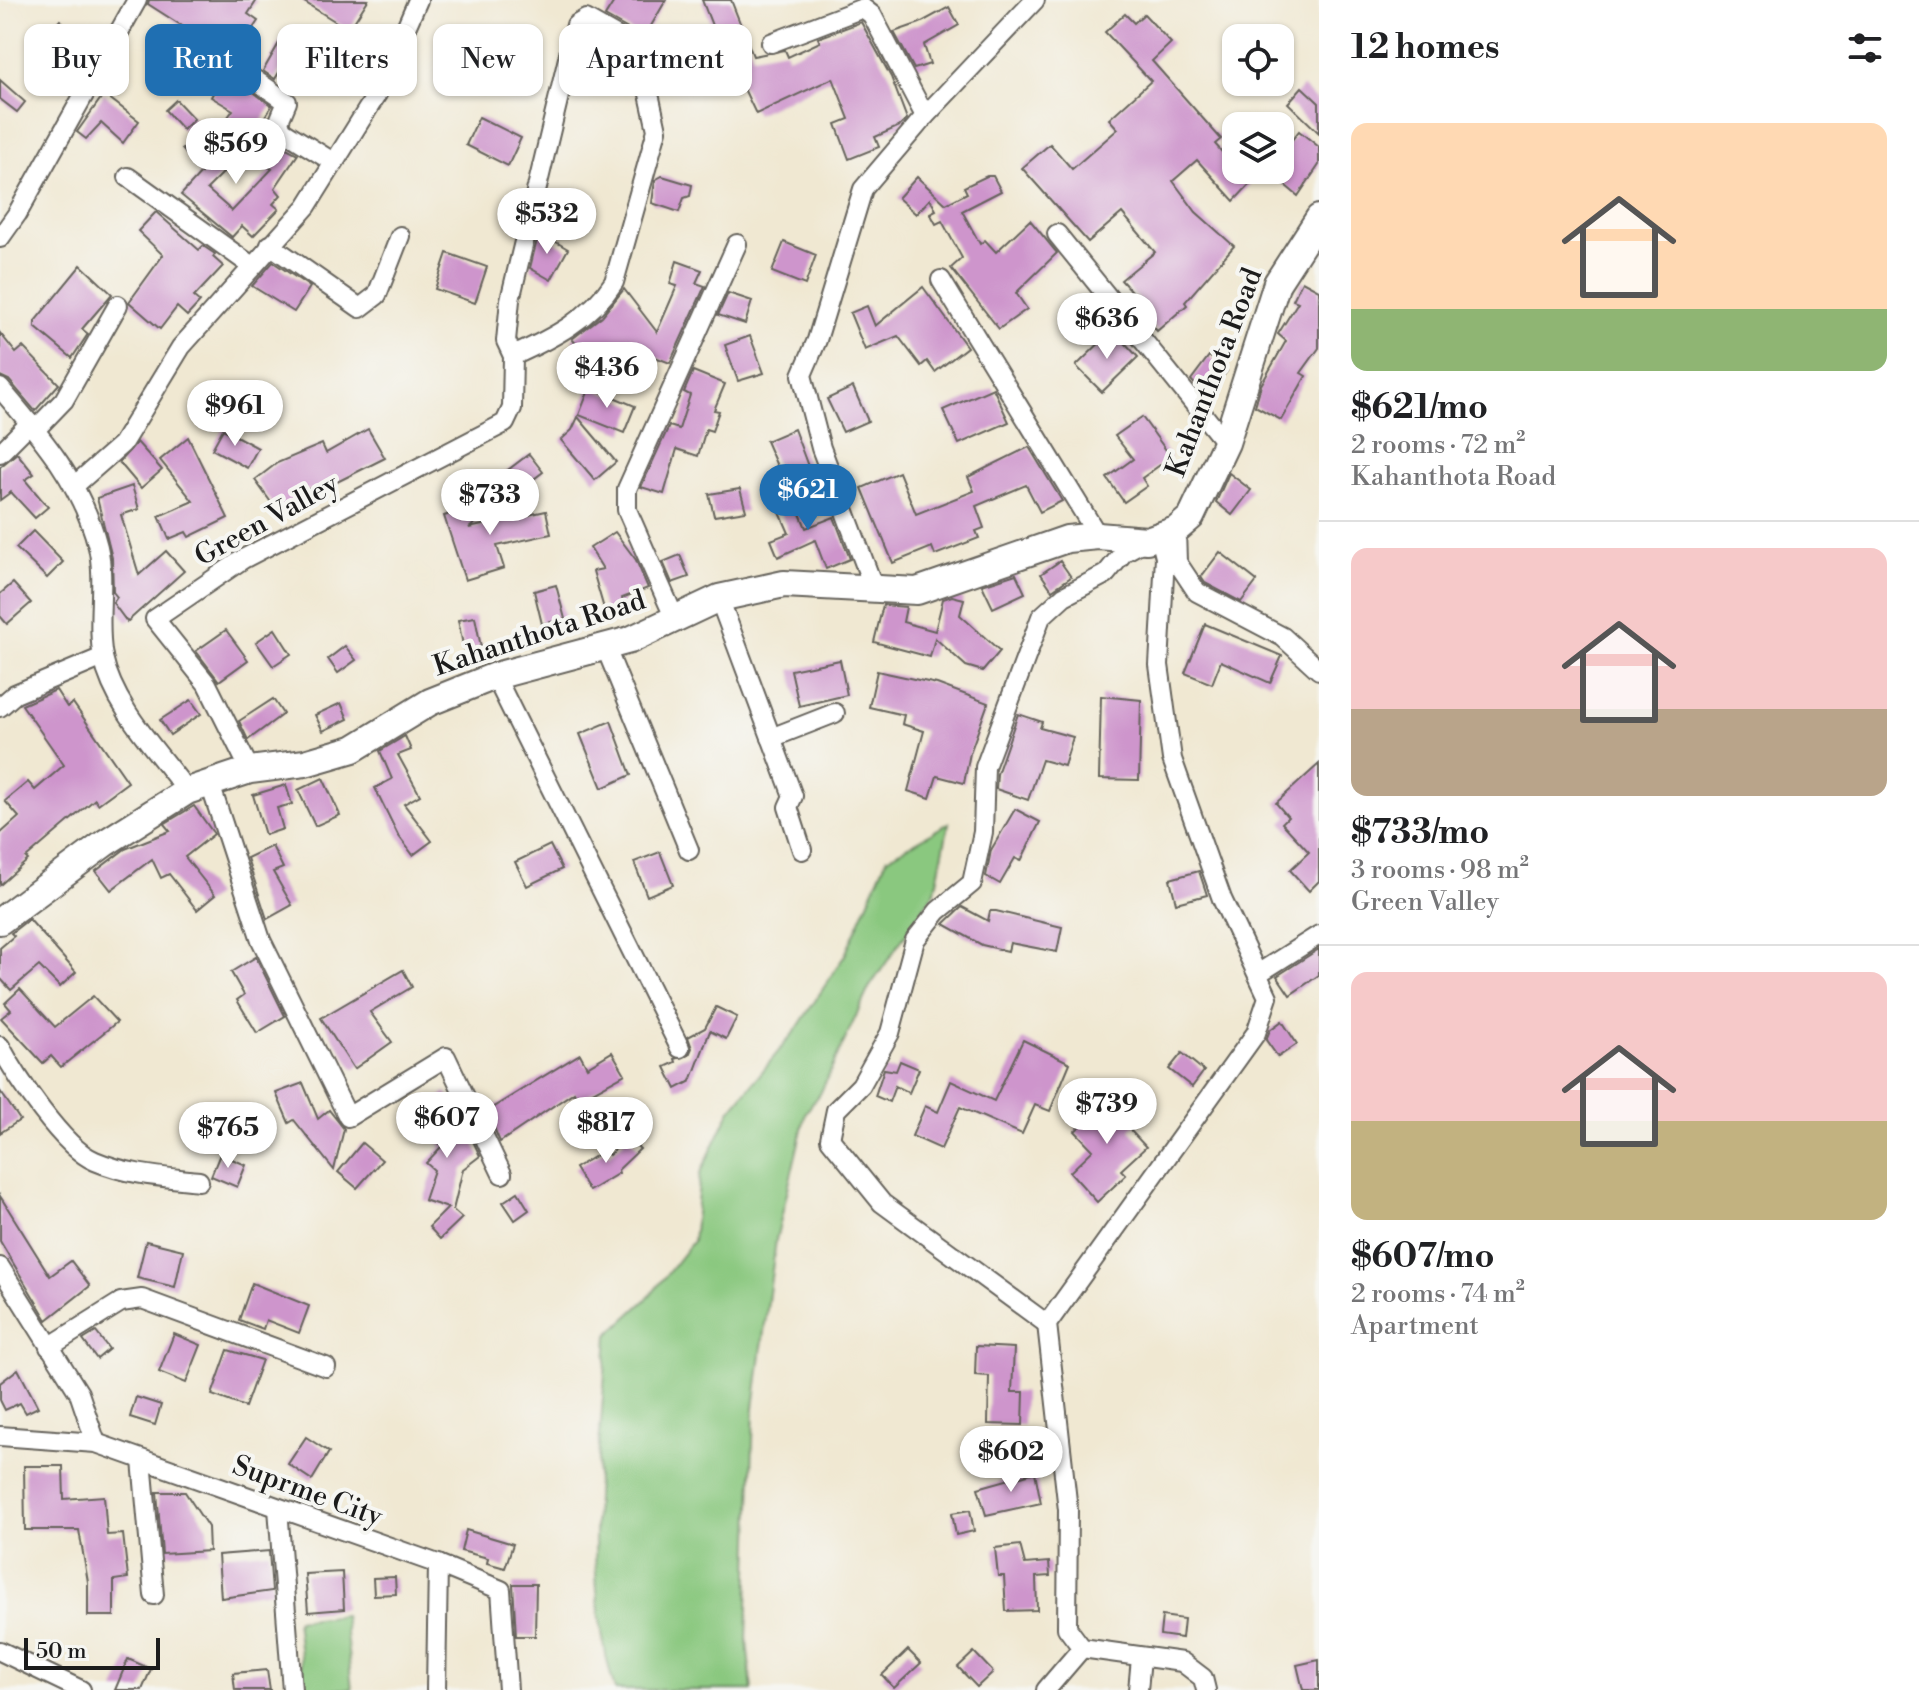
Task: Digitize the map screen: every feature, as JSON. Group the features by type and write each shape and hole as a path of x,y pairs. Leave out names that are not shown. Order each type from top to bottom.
{"main road":[{"name":"Kahanthota Road","path":"0,921 105,843 198,788 250,770 305,763 353,749 430,702 495,676 630,640 719,598 784,584 917,591 1067,539 1161,536 1191,517 1226,443 1277,283 1319,218"}],"street":[{"path":"0,238 17,214 137,0"},
{"path":"74,486 122,444 181,347 307,206 377,94 418,0"},
{"path":"875,591 821,448 802,375 817,340 863,189 925,116 1035,0"},
{"path":"771,43 863,8 872,15 925,116"},
{"name":"Green Valley","path":"250,770 207,684 155,619 243,559 505,423 512,408 513,356 506,341 506,322 576,25 586,19 639,49 657,130 614,282 605,296 566,330 513,356"},
{"path":"261,84 287,102 279,121 282,130 333,162"},
{"path":"128,177 252,266"},
{"path":"1057,234 1226,443"},
{"path":"270,245 360,308 377,295 400,236"},
{"path":"675,619 627,510 627,489 737,244"},
{"path":"941,280 1098,536"},
{"path":"0,453 64,400 118,305"},
{"path":"0,388 33,426 74,486 98,548 103,657 120,700 198,788 261,940 348,1117 446,1057 502,1174"},
{"path":"1161,536 1197,592 1283,637 1319,670"},
{"path":"1047,1324 882,1203 830,1139 836,1110 861,1085 890,1033 915,940 938,911 972,883 983,832 985,767 1041,617 1064,596 1106,574 1124,552 1161,536"},
{"path":"1161,536 1165,557 1159,665 1172,759 1222,899 1268,997 1256,1033 1047,1324 1068,1510 1067,1628 1082,1648 1182,1662 1203,1678 1206,1690"},
{"path":"719,598 793,796 788,807 802,850"},
{"path":"605,646 689,850"},
{"path":"0,707 15,694 103,657"},
{"path":"495,676 680,1048"},
{"path":"771,738 835,713"},
{"path":"1259,973 1319,935"},
{"path":"0,1046 15,1075 58,1130 91,1160 140,1175 199,1181"},
{"path":"0,1267 79,1393 96,1443"},
{"path":"49,1347 121,1302 142,1299 326,1367"},
{"name":"Suprme City","path":"0,1436 96,1443 438,1564 501,1590 508,1690"},
{"path":"142,1460 154,1595"},
{"path":"278,1508 292,1690"},
{"path":"436,1690 438,1564"},
{"path":"1046,1690 1082,1648"},
{"path":"0,1651 81,1690"},
{"path":"1138,1690 1141,1658"}],"green space":[{"path":"949,823 935,891 869,988 820,1094 806,1112 776,1240 754,1408 747,1641 752,1690 615,1690 604,1647 595,1558 597,1469 608,1335 650,1296 693,1241 700,1174 730,1111 796,1030 845,955 887,858"},
{"path":"344,1615 352,1689 304,1690 296,1620"}],"building":[{"path":"149,0 257,0 248,14 258,21 256,24 179,24 148,4"},
{"path":"301,0 368,0 353,24 339,24"},
{"path":"615,0 666,0 652,24 619,24 605,16"},
{"path":"702,0 731,0 740,24 711,24"},
{"path":"949,7 959,25 924,45 930,64 914,69 894,32 920,23"},
{"path":"1125,14 1134,23 1144,14 1171,43 1152,61 1221,139 1215,144 1222,152 1222,184 1250,184 1234,201 1197,160 1173,181 1196,212 1234,246 1185,302 1187,305 1157,331 1146,318 1151,313 1121,280 1155,252 1122,213 1088,242 1022,168 1050,144 1072,169 1118,129 1109,119 1151,81 1105,32"},
{"path":"861,22 891,77 907,119 900,126 875,137 879,147 849,159 836,124 849,119 833,78 756,114 747,96 752,96 752,53 753,56 785,50 788,57 820,42 818,38"},
{"path":"277,47 277,76 275,79 263,71"},
{"path":"0,80 25,102 17,112 0,99"},
{"path":"1302,87 1319,103 1319,133 1288,103"},
{"path":"103,96 139,121 123,143 101,123 86,139 77,132"},
{"path":"259,96 272,106 252,135 228,117 233,110 211,97"},
{"path":"176,100 194,119 183,130 165,110"},
{"path":"479,117 521,138 508,166 466,145"},
{"path":"201,131 234,162 207,189 232,211 272,169 257,159 271,140 298,154 275,188 281,195 273,204 279,209 253,236 242,226 232,237 181,195 202,172 182,149"},
{"path":"1299,131 1319,147 1319,165 1298,196 1284,184 1294,184 1294,137"},
{"path":"662,176 692,185 690,196 684,198 679,212 652,203 655,180"},
{"path":"993,176 1001,191 962,211 980,244 985,240 996,252 1030,220 1057,253 1016,293 1027,309 999,329 951,268 962,258 942,221 936,224 930,213 936,210 930,199 916,214 898,198 917,177 946,204 967,193 964,187"},
{"path":"156,212 199,250 203,246 215,254 213,257 223,266 194,297 200,302 187,316 177,307 160,329 129,302 163,255 138,231"},
{"path":"539,232 568,249 551,280 530,268"},
{"path":"784,242 816,255 805,285 772,272"},
{"path":"447,253 487,267 475,303 435,289"},
{"path":"677,261 702,270 696,283 705,286 670,363 655,357 647,376 609,353 594,365 572,339 602,316 624,289 657,332 677,286 670,284"},
{"path":"273,262 310,287 294,312 252,286"},
{"path":"81,265 112,294 82,329 88,334 72,358 35,327 35,321"},
{"path":"1302,281 1319,290 1319,348 1301,373 1306,376 1281,420 1255,406 1261,385 1286,341 1278,334 1298,302 1293,300"},
{"path":"923,287 967,347 935,372 927,361 921,366 898,336 865,350 850,313 867,306 875,326"},
{"path":"728,293 752,301 745,324 718,315"},
{"path":"1113,330 1138,357 1102,392 1076,366"},
{"path":"0,333 16,353 23,347 59,384 35,411 9,380 0,376"},
{"path":"750,336 764,373 738,381 725,345"},
{"path":"1209,356 1227,371 1207,398 1191,380"},
{"path":"693,371 725,384 714,410 719,411 712,431 706,429 698,456 677,449 664,494 641,487 669,426 679,429 690,395 684,392"},
{"path":"590,387 635,406 624,433 579,415"},
{"path":"853,387 868,421 843,432 827,399"},
{"path":"993,388 1009,422 959,444 943,410"},
{"path":"578,417 616,462 595,480 561,440 572,430"},
{"path":"1142,417 1171,457 1142,478 1147,486 1124,502 1107,478 1133,459 1115,436"},
{"path":"223,429 258,448 247,468 212,449"},
{"path":"368,429 385,458 311,495 309,489 278,512 255,480 277,463 322,444 326,453"},
{"path":"794,429 809,469 783,480 766,441"},
{"path":"188,437 228,518 189,537 186,532 169,539 159,516 193,501 160,460"},
{"path":"137,442 162,470 141,488 119,462"},
{"path":"1029,447 1062,501 1040,512 1026,485 976,506 984,528 976,531 979,538 935,555 932,547 893,563 862,488 899,472 916,514 974,491 968,477"},
{"path":"17,453 34,474 25,480 48,507 35,518 11,492 0,500 0,467"},
{"path":"529,454 543,472 514,494 500,476"},
{"path":"1229,473 1251,490 1232,515 1216,502"},
{"path":"788,485 806,528 834,517 850,559 826,569 815,540 778,557 771,540 789,533 771,492"},
{"path":"132,486 139,509 121,515 139,575 166,551 184,571 127,622 113,603 117,597 113,592 112,558 97,498"},
{"path":"740,489 746,511 714,516 709,494"},
{"path":"508,496 469,528 546,511 551,534 497,546 504,568 465,580 444,516"},
{"path":"33,531 63,562 47,578 16,548"},
{"path":"615,532 636,560 648,588 622,598 626,614 607,619 593,571 603,569 590,548"},
{"path":"1220,552 1257,581 1241,602 1205,583 1201,577"},
{"path":"680,555 689,577 672,583 663,562"},
{"path":"1060,561 1071,577 1052,590 1041,574"},
{"path":"1016,574 1025,593 993,608 982,585"},
{"path":"13,583 31,603 7,624 0,616 0,594"},
{"path":"556,585 565,619 542,624 534,591"},
{"path":"952,596 964,599 960,615 1000,651 983,671 966,666 935,638 930,657 874,642 883,605 906,607 903,622 935,631 943,599"},
{"path":"475,617 481,647 464,650 458,620"},
{"path":"1205,624 1282,656 1270,683 1221,661 1212,684 1185,673"},
{"path":"275,629 291,654 273,666 256,642"},
{"path":"226,630 248,660 219,681 196,651"},
{"path":"345,646 356,660 338,673 328,659"},
{"path":"840,660 847,695 799,706 791,670"},
{"path":"877,671 937,684 988,703 970,753 964,783 937,776 930,798 908,791 924,731 902,724 904,715 869,707"},
{"path":"56,690 67,707 73,703 128,782 98,804 95,799 26,858 28,860 0,885 0,834 19,817 5,801 28,782 35,790 64,765 22,705"},
{"path":"1101,696 1141,700 1139,780 1099,779"},
{"path":"273,699 283,714 248,740 239,721"},
{"path":"191,700 201,714 170,735 160,720"},
{"path":"341,703 348,719 323,731 315,715"},
{"path":"1018,714 1042,722 1040,728 1073,737 1064,766 1042,760 1028,800 996,789 997,774"},
{"path":"611,721 631,775 602,788 580,734"},
{"path":"405,736 411,750 398,755 420,795 404,804 432,841 413,855 398,835 375,788 392,779 380,751"},
{"path":"1319,764 1319,881 1309,891 1290,870 1309,852 1282,823 1288,817 1276,803"},
{"path":"323,778 340,815 315,826 298,790"},
{"path":"286,785 292,804 277,808 283,829 265,835 253,795"},
{"path":"194,806 214,834 185,857 215,895 197,910 169,874 161,878 152,859 111,890 96,871 125,849 170,831 164,824"},
{"path":"1015,809 1040,822 1021,861 1015,858 1000,884 986,876 991,850"},
{"path":"550,845 562,869 527,886 515,862"},
{"path":"272,846 283,868 273,872 292,905 267,919 247,858"},
{"path":"660,852 673,885 647,896 634,862"},
{"path":"1199,871 1207,895 1176,903 1170,879"},
{"path":"962,907 988,921 990,911 996,911 1062,927 1057,952 1010,943 1008,951 982,945 944,924"},
{"path":"29,919 76,972 60,987 39,966 11,990 0,978 0,948 14,936 11,933"},
{"path":"1319,949 1319,975 1290,995 1277,976"},
{"path":"256,957 285,1016 257,1033 237,1000 244,995 231,972"},
{"path":"403,970 412,987 370,1012 392,1042 354,1069 321,1018"},
{"path":"20,989 55,1027 93,996 117,1022 61,1067 51,1056 43,1063 1,1018 11,1010 5,1003"},
{"path":"716,1007 737,1017 726,1039 710,1031 691,1081 676,1089 665,1067 676,1062 675,1059 689,1055 692,1048 688,1037 705,1028"},
{"path":"1282,1021 1297,1044 1278,1057 1266,1040 1270,1030"},
{"path":"1023,1040 1070,1063 1050,1111 1035,1105 1022,1134 960,1107 941,1149 912,1136 925,1106 938,1112 951,1081 994,1101"},
{"path":"612,1052 625,1074 578,1100 574,1092 500,1142 487,1111 580,1054 587,1067"},
{"path":"1182,1053 1204,1071 1192,1087 1169,1069"},
{"path":"900,1061 919,1069 909,1093 895,1086 889,1102 875,1096 884,1069 896,1071"},
{"path":"303,1083 318,1119 329,1110 344,1129 334,1170 294,1120 289,1123 276,1093"},
{"path":"0,1091 20,1120 0,1133"},
{"path":"1108,1091 1140,1119 1130,1130 1146,1147 1121,1170 1126,1175 1097,1202 1070,1172 1093,1150 1075,1131 1096,1112 1092,1107"},
{"path":"446,1092 460,1115 455,1120 472,1139 480,1156 463,1169 453,1210 462,1218 440,1239 429,1227 448,1208 424,1200 434,1170 426,1163 442,1146 417,1119"},
{"path":"628,1137 640,1149 618,1170 619,1173 589,1191 575,1168 605,1150 609,1155"},
{"path":"362,1143 382,1160 357,1188 338,1172"},
{"path":"220,1154 246,1165 237,1187 211,1176"},
{"path":"518,1192 529,1210 515,1220 503,1202"},
{"path":"0,1196 50,1276 71,1261 90,1286 47,1320 0,1241"},
{"path":"146,1241 183,1250 175,1287 137,1278"},
{"path":"252,1283 309,1306 299,1333 266,1320 263,1329 239,1320"},
{"path":"96,1332 109,1349 97,1359 83,1340"},
{"path":"174,1334 201,1345 186,1383 159,1372"},
{"path":"976,1346 1014,1348 1012,1392 1024,1392 1023,1425 988,1424 989,1376 975,1375"},
{"path":"228,1350 262,1360 245,1407 212,1395"},
{"path":"18,1369 38,1407 26,1413 20,1403 5,1410 0,1400 0,1383"},
{"path":"136,1397 161,1405 155,1425 130,1417"},
{"path":"996,1433 998,1459 973,1461 971,1435"},
{"path":"306,1437 329,1452 312,1480 288,1464"},
{"path":"24,1466 63,1466 64,1499 104,1496 107,1535 123,1534 128,1578 114,1580 114,1616 88,1616 88,1582 79,1530 25,1530"},
{"path":"1035,1472 1041,1503 986,1515 978,1488"},
{"path":"157,1492 185,1492 208,1527 209,1551 162,1554"},
{"path":"970,1510 974,1531 956,1535 952,1513"},
{"path":"466,1530 513,1544 505,1568 487,1563 488,1558 461,1551"},
{"path":"1020,1545 1025,1564 1049,1562 1050,1576 1036,1577 1037,1610 1006,1611 1004,1576 998,1576 995,1548"},
{"path":"269,1551 272,1591 221,1598 218,1555"},
{"path":"342,1572 344,1609 308,1612 305,1574"},
{"path":"395,1577 396,1594 374,1595 373,1578"},
{"path":"513,1584 536,1584 535,1636 516,1636"},
{"path":"1162,1616 1184,1619 1182,1638 1160,1635"},
{"path":"908,1650 921,1663 894,1688 882,1675"},
{"path":"974,1652 993,1672 977,1687 958,1667"},
{"path":"128,1659 151,1669 142,1690 115,1690"},
{"path":"1319,1660 1319,1690 1303,1690 1297,1665"},
{"path":"267,1670 270,1690 235,1690 233,1673"}]}
